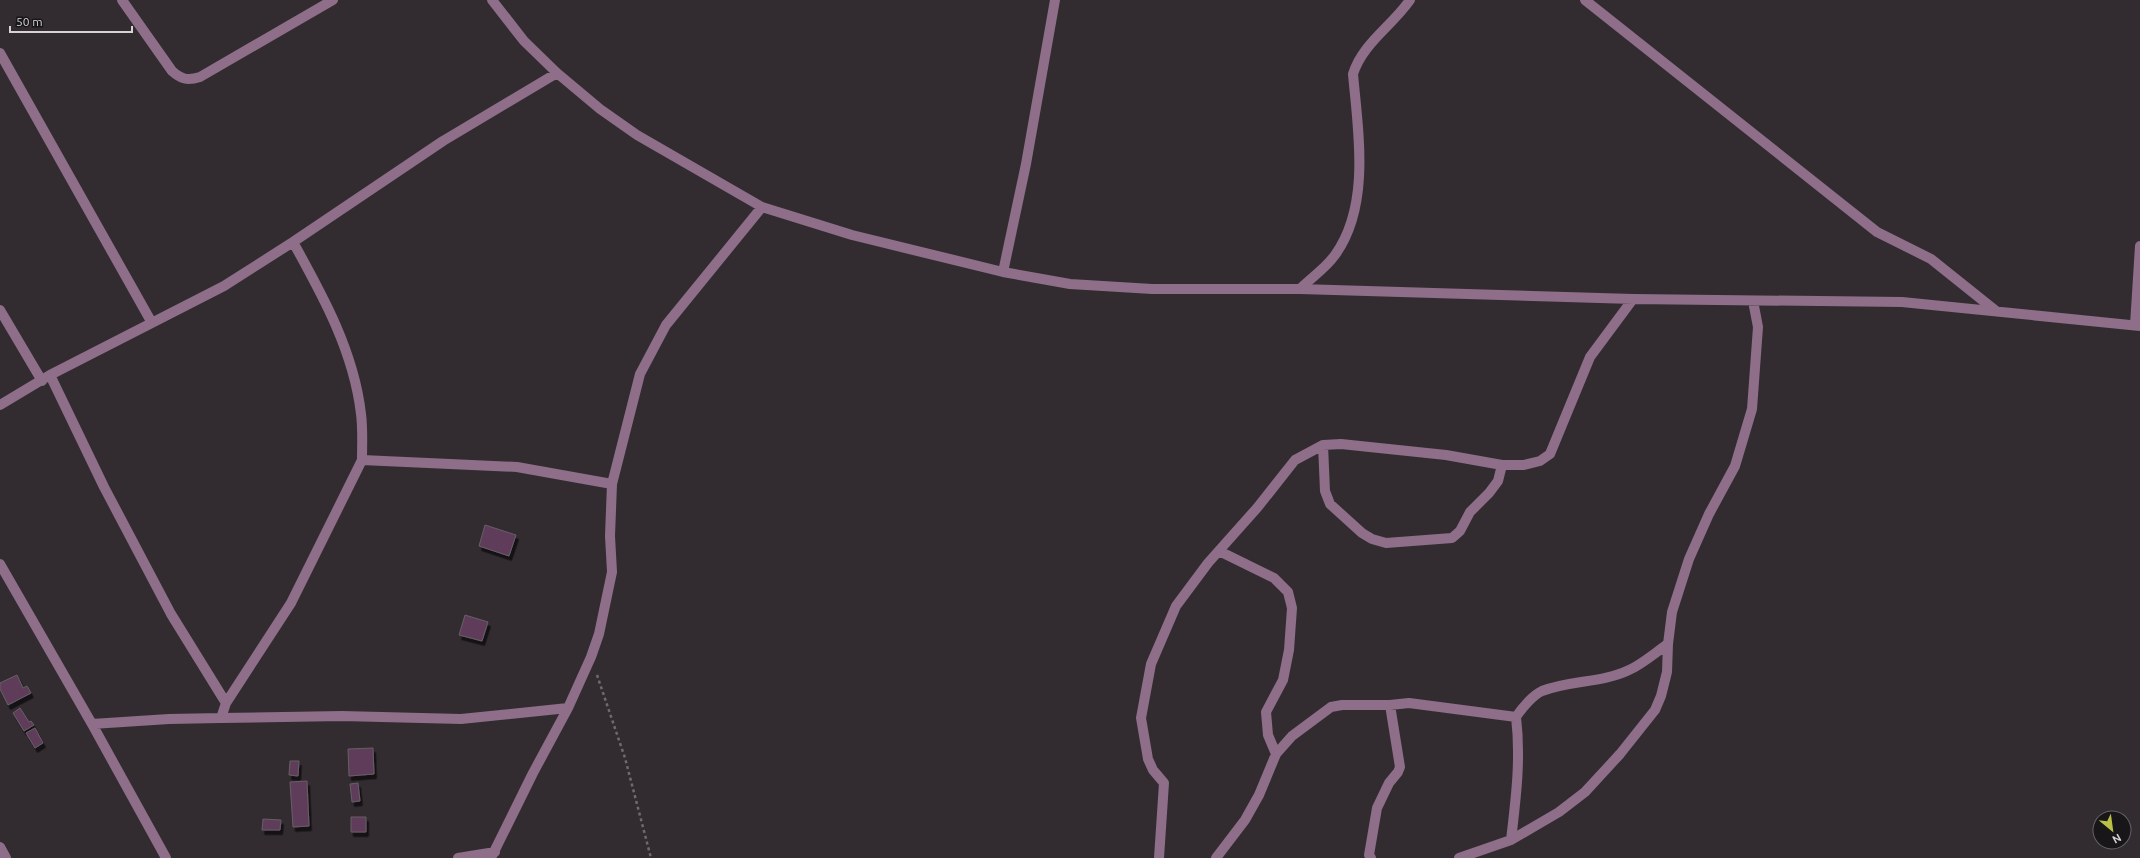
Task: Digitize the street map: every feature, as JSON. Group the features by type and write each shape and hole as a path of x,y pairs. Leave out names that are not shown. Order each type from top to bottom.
{"street":[{"path":"122,0 172,71 181,79 191,80 200,77 333,0"},
{"path":"492,0 524,41 557,73 600,109 637,135 762,207 852,235 1003,272 1070,284 1144,288 1300,289 1632,299 1902,302 2137,326 2140,246"},
{"path":"1003,272 1026,164 1055,0"},
{"path":"1300,289 1335,256 1344,239 1351,218 1360,168 1353,74 1357,60 1362,51 1402,12 1410,0"},
{"path":"1585,0 1877,232 1931,259 1996,312"},
{"path":"0,53 152,323"},
{"path":"0,405 46,378 224,286 293,242 443,141 557,73"},
{"path":"458,858 493,855 533,772 568,708 591,657 599,634 612,572 610,536 612,484 640,374 666,325 762,207"},
{"path":"221,718 226,703 291,602 362,460 362,415 357,390 343,344 319,288 293,242"},
{"path":"1159,858 1164,782 1150,766 1141,718 1151,664 1176,606 1219,551 1257,508 1295,460 1323,445 1341,444 1446,455 1502,465 1524,465 1540,461 1550,454 1590,357 1632,299"},
{"path":"1459,858 1511,840 1559,812 1585,792 1620,754 1655,710 1661,696 1667,672 1668,644 1672,612 1689,559 1709,514 1735,466 1752,408 1758,327 1753,301"},
{"path":"0,310 46,378 171,614 226,703"},
{"path":"1323,445 1325,491 1330,504 1362,533 1372,539 1386,543 1452,538 1460,531 1470,512 1489,493 1498,481 1502,465"},
{"path":"362,460 517,467 612,484"},
{"path":"1219,551 1274,578 1288,592 1292,608 1289,650 1283,680 1266,712 1268,735 1276,754"},
{"path":"0,564 92,724 166,858"},
{"path":"1511,840 1518,785 1519,750 1516,717 1541,691 1574,683 1605,679 1630,670 1668,644"},
{"path":"1216,858 1245,820 1259,795 1276,754 1292,736 1331,707 1342,704 1390,705 1409,703 1516,717"},
{"path":"1371,858 1369,855 1377,808 1389,783 1398,772 1400,766 1390,705"},
{"path":"92,724 169,719 342,716 461,719 568,708"},
{"path":"0,847 6,858"}],"path":[{"path":"591,657 625,758 651,858"}],"building":[{"path":"485,525 516,535 509,556 479,546"},
{"path":"465,615 488,622 482,641 459,635"},
{"path":"17,675 23,688 27,686 31,693 8,705 0,689 0,683"},
{"path":"20,708 29,722 31,721 34,725 24,731 13,713"},
{"path":"35,728 43,743 35,748 26,733"},
{"path":"373,748 374,774 349,776 348,749"},
{"path":"290,761 299,761 298,776 289,775"},
{"path":"307,781 309,826 293,827 290,782"},
{"path":"358,783 360,801 352,802 350,784"},
{"path":"351,817 366,817 366,832 351,832"},
{"path":"263,819 281,820 280,830 262,830"}]}
